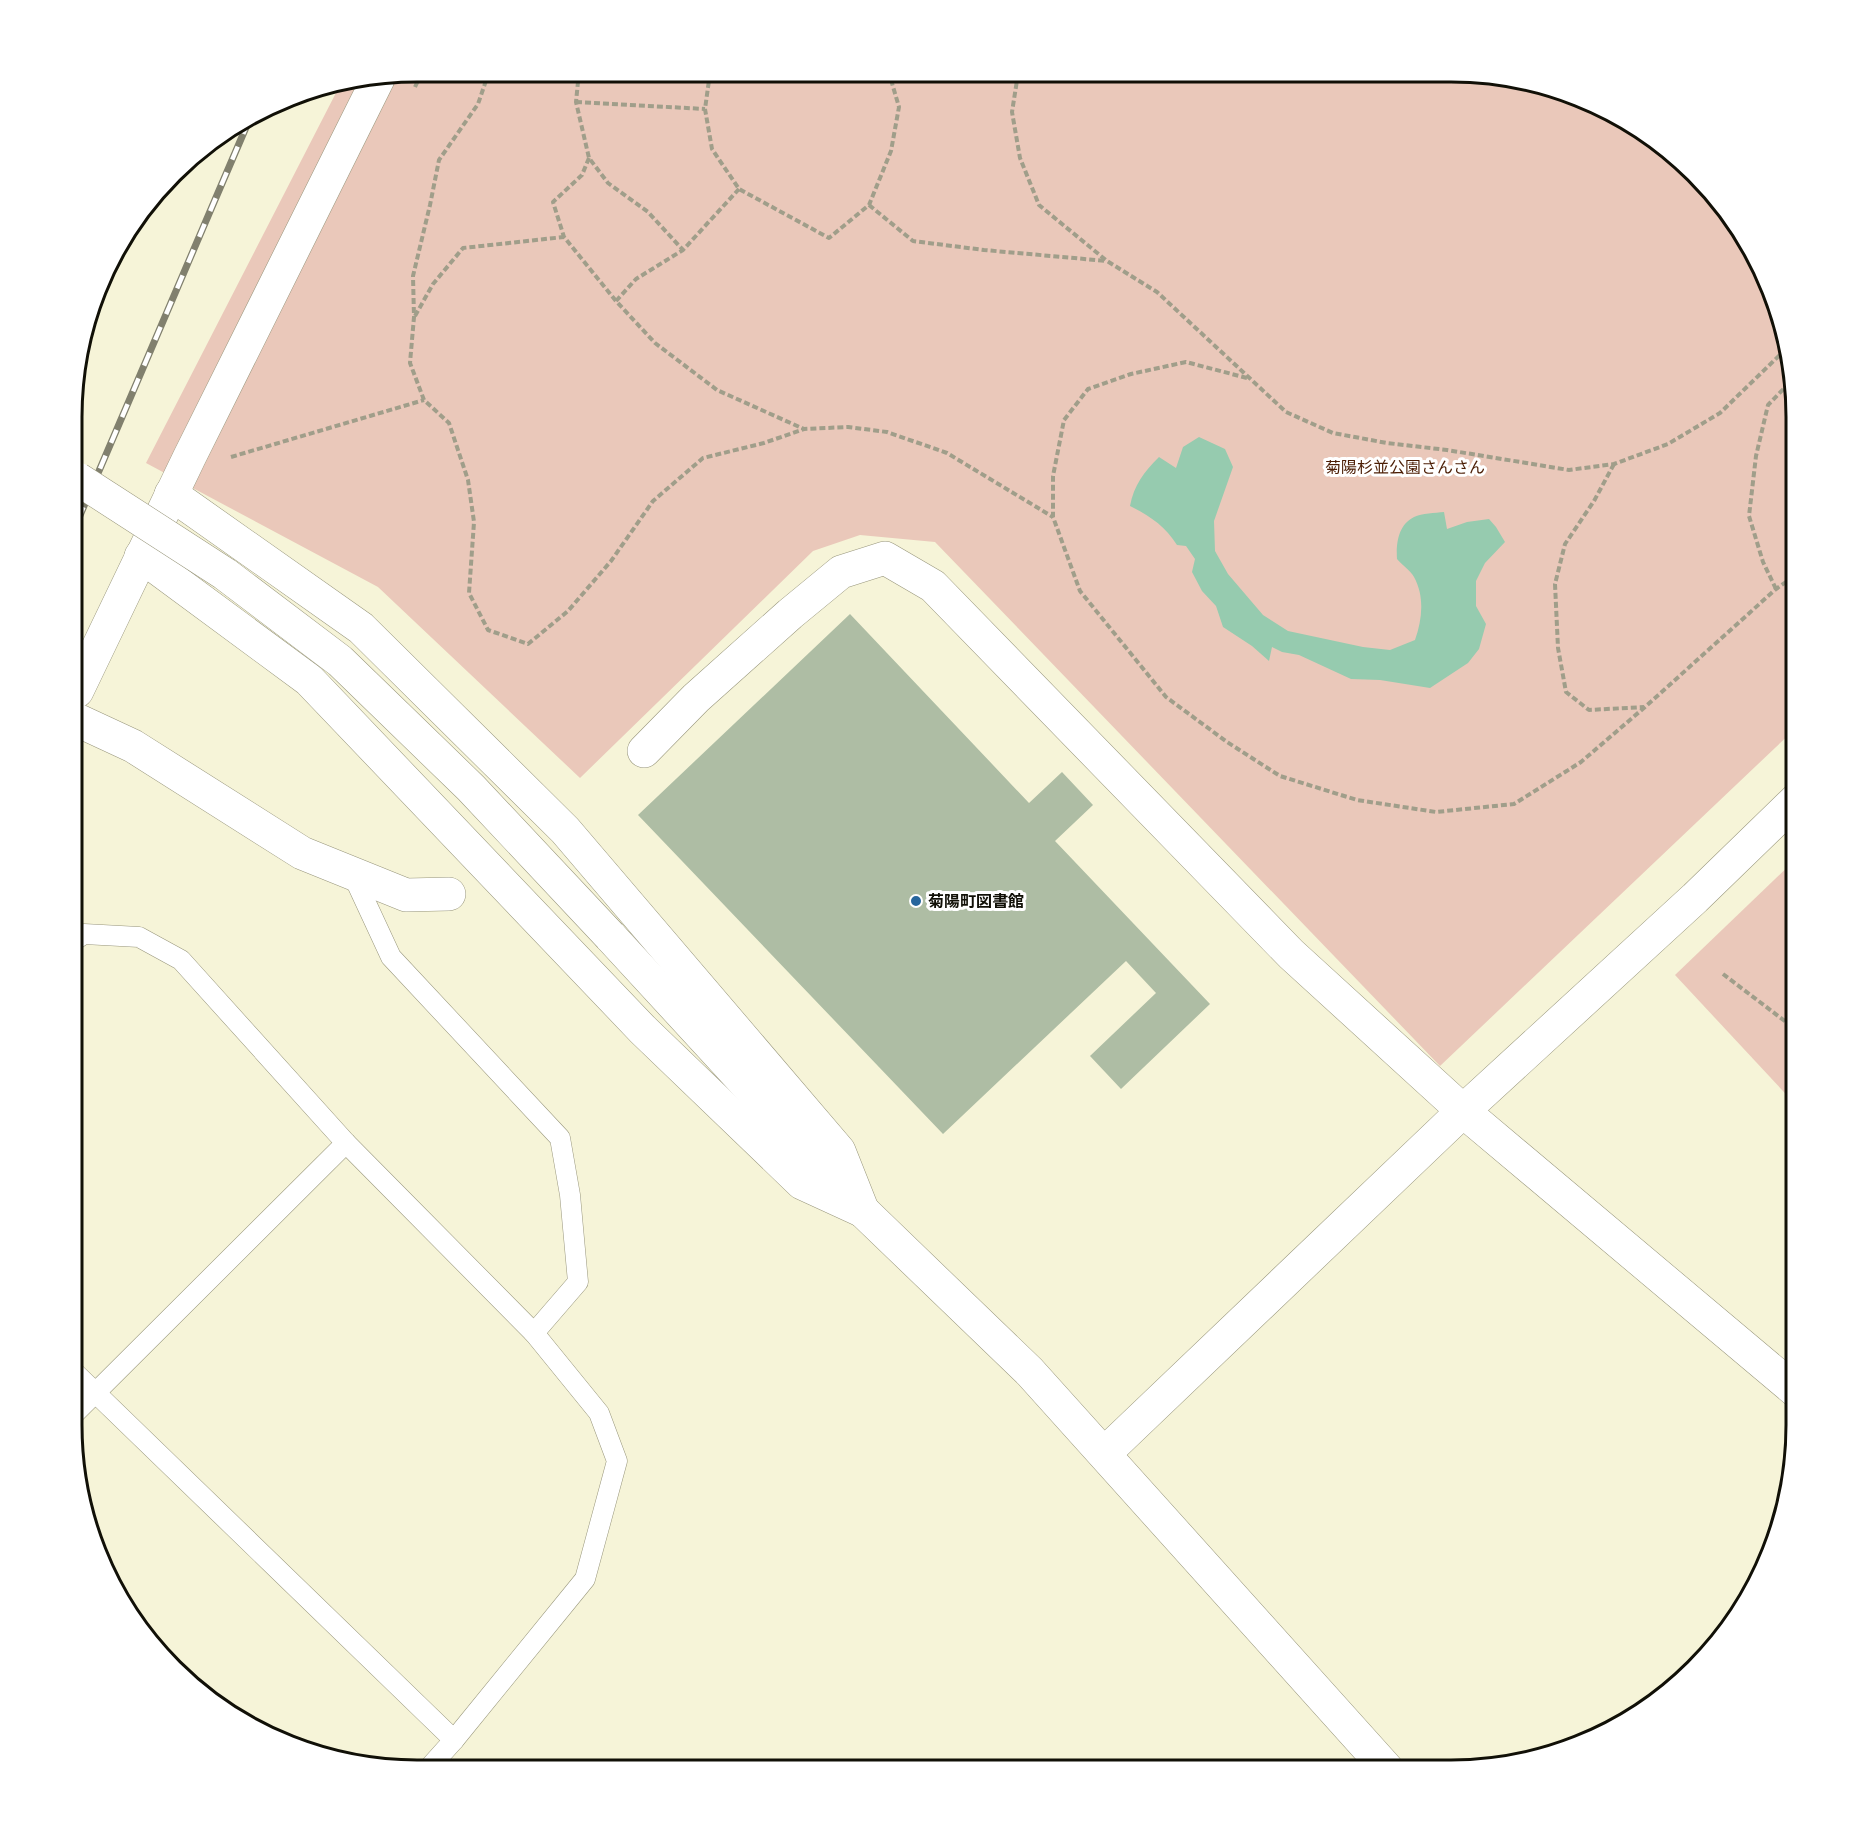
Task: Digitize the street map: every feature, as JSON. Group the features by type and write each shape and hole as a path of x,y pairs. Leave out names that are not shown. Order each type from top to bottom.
{"street":[{"path":"82,680 171,494 375,85"},
{"path":"82,482 225,574 340,661 471,788 863,1211 1030,1372 1379,1760"},
{"path":"171,494 361,628 565,830 839,1151 863,1211"},
{"path":"141,556 309,680 643,1030 802,1183 863,1211"},
{"path":"644,751 704,690 841,572 885,558 933,586 1291,954 1463,1112 1786,1383"},
{"path":"82,722 133,746 302,853 406,895 449,894"},
{"path":"1105,1453 1463,1112 1695,898 1786,810"}],"lane":[{"path":"352,873 391,957 560,1138 570,1195 578,1282 534,1333"},
{"path":"82,935 140,936 181,960 346,1143 534,1333 599,1413 617,1461 585,1579 436,1760"},
{"path":"82,1405 346,1143"},
{"path":"82,1379 454,1740"}],"path":[{"path":"412,93 417,83"},
{"path":"485,83 477,104 439,160 413,276 414,317 410,363 424,400 449,423 468,480 474,522 469,593 488,630 528,644 568,611 610,561 653,501 704,458 804,429 848,427 887,432 937,449 1053,517"},
{"path":"578,83 576,102 589,158 608,183 648,213 683,250"},
{"path":"709,83 705,109 712,149 739,189 829,238 869,205 891,151 899,107 892,83"},
{"path":"1017,83 1012,112 1020,158 1038,205 1107,261 1157,292 1286,412 1333,434 1569,470 1614,464 1668,444 1720,413 1780,354"},
{"path":"576,102 705,109"},
{"path":"589,158 582,175 553,202 564,237 616,301 655,343 717,390 804,429"},
{"path":"616,301 636,279 683,250 739,189"},
{"path":"869,205 913,241 1107,261"},
{"path":"414,317 434,284 464,248 564,237"},
{"path":"1247,378 1186,362 1131,374 1088,389 1064,420 1053,476 1053,517 1080,591 1166,697 1227,742 1280,776 1357,800 1436,812 1514,804 1581,762 1786,582"},
{"path":"1776,590 1763,562 1749,516 1756,456 1768,405 1785,387"},
{"path":"236,446 231,457 424,400"},
{"path":"1614,464 1594,501 1565,544 1555,584 1557,648 1566,692 1589,710 1645,707"},
{"path":"1723,974 1786,1022"}],"green space":[{"name":"菊陽杉並公園さんさん","path":"396,83 1473,83 1495,85 1538,94 1579,108 1619,127 1655,152 1688,181 1717,214 1742,250 1761,290 1780,352 1786,396 1786,737 1440,1066 935,542 860,535 813,551 580,778 378,587 146,463 336,93"},
{"path":"1786,869 1786,1094 1675,975"}],"shaded area":[{"path":"1199,437 1225,449 1233,467 1214,521 1215,551 1228,574 1263,615 1288,631 1363,647 1390,650 1415,640 1421,617 1420,592 1411,572 1397,559 1398,541 1404,525 1414,517 1429,513 1444,512 1447,529 1467,522 1489,519 1505,542 1485,563 1476,581 1476,606 1486,624 1479,649 1468,663 1430,688 1380,680 1351,679 1299,655 1282,652 1272,647 1269,661 1252,646 1223,627 1216,606 1202,591 1192,572 1195,559 1186,546 1177,545 1156,522 1130,506 1140,479 1159,457 1176,468 1183,447"}],"building":[{"name":"菊陽町図書館","path":"850,614 1029,803 1062,772 1093,805 1055,841 1210,1004 1121,1089 1090,1056 1156,993 1126,961 943,1134 638,815"}],"railway":[{"path":"82,511 245,131"}],"place":[{"name":"菊陽町図書館","path":"916,901"}]}
